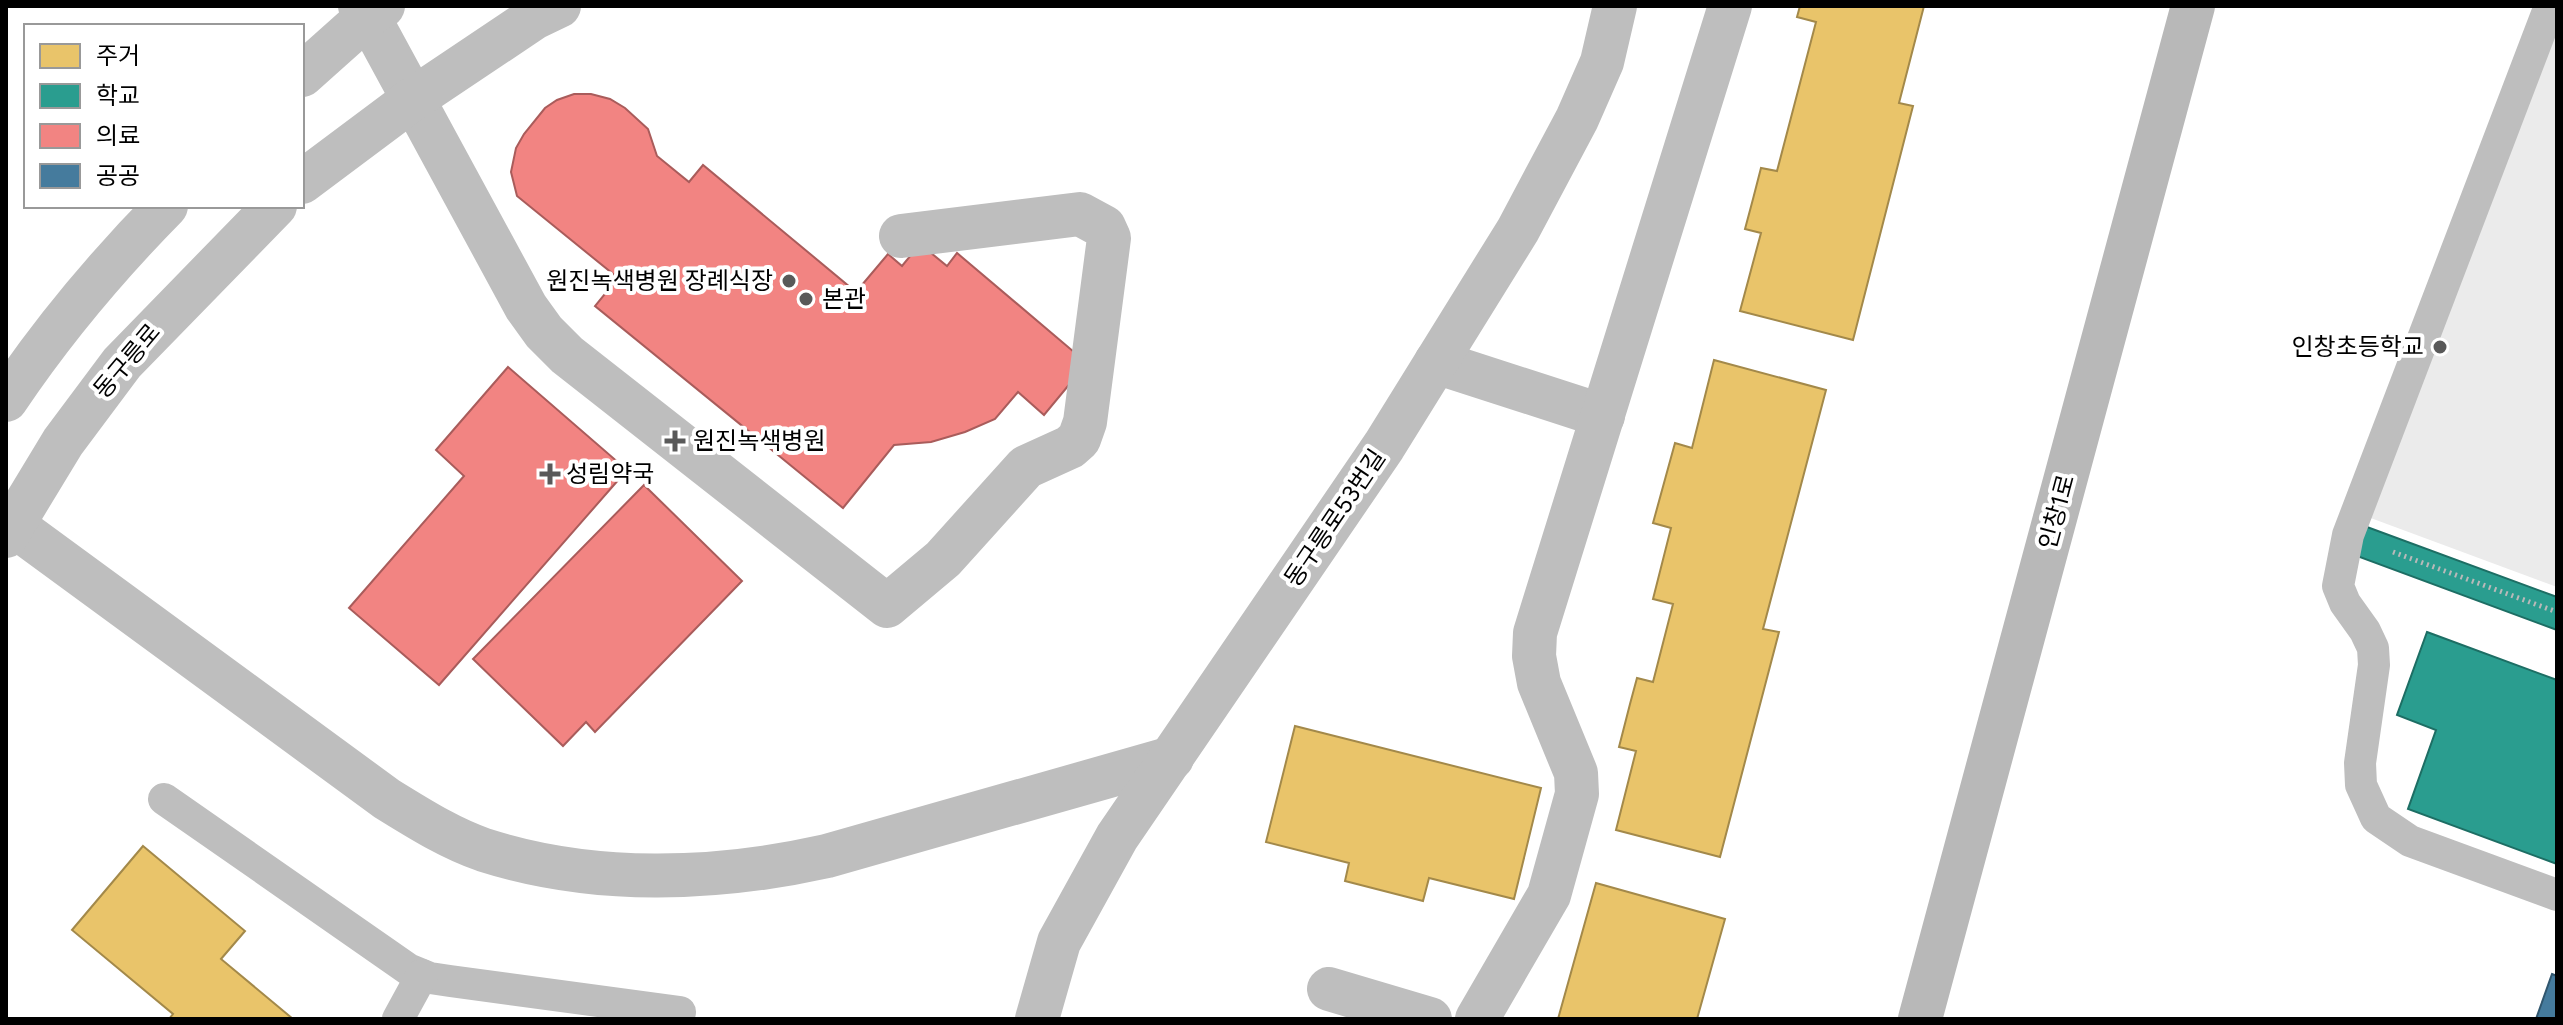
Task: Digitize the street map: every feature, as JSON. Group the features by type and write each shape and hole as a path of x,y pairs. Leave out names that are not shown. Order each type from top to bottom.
{"street":[{"path":"304,181 413,99 534,18 559,6"},
{"name":"동구릉로53번길","path":"1037,1019 1059,942 1117,837 1384,446 1518,230 1577,119 1602,62 1615,6"},
{"path":"1477,1019 1549,895 1577,794 1576,773 1539,683 1534,656 1535,633 1730,6"},
{"name":"인창1로","path":"1920,1019 2193,6"},
{"path":"304,73 371,9 413,99 526,307 544,332 580,365 887,606 937,565 1026,467 1070,447 1079,439 1085,422 1109,238 1104,227 1080,214 901,236"},
{"path":"6,400 40,349 126,246 164,208"},
{"name":"동구릉로","path":"10,531 63,442 122,363 273,208"},
{"path":"1436,362 1603,416"},
{"path":"10,531 387,799 438,830 483,849 533,862 624,876 724,874 781,867 1172,758"},
{"path":"1329,989 1430,1019"}],"lane":[{"path":"2550,6 2348,535 2338,586 2373,648 2374,665 2360,763 2361,785 2376,818 2410,841 2557,895"},
{"path":"164,799 408,969 422,975 680,1012"},
{"path":"398,1019 422,975"}],"path":[{"path":"2348,535 2557,612"}],"shaded area":[{"path":"2557,18 2557,587 2368,517"}],"building: 주거":[{"path":"1800,6 1924,6 1899,103 1913,106 1853,340 1740,311 1761,233 1745,229 1761,168 1777,171 1816,22 1797,17"},
{"path":"1714,360 1826,390 1763,629 1779,632 1720,857 1616,830 1636,751 1619,747 1637,678 1653,682 1673,604 1653,599 1671,528 1653,523 1675,443 1692,448"},
{"path":"1295,726 1541,788 1514,899 1429,878 1423,901 1345,881 1349,863 1266,842"},
{"path":"143,846 245,931 221,959 293,1019 169,1019 173,1014 72,930"},
{"path":"1596,883 1725,919 1697,1019 1558,1019"}],"building: 학교":[{"path":"2348,520 2557,597 2557,630 2338,549"},
{"path":"2427,632 2557,680 2557,864 2408,809 2436,730 2397,715"}],"building: 의료":[{"name":"본관","path":"574,94 610,99 625,108 648,129 657,156 689,182 703,165 856,292 888,254 902,266 920,244 947,266 957,253 1087,363 1044,415 1018,392 995,419 965,432 931,442 894,445 843,508 595,306 618,278 517,196 511,172 516,148 545,108"},
{"path":"508,367 627,470 439,685 349,608 464,476 436,450"},
{"path":"644,485 742,581 595,732 586,722 563,746 473,659"}],"building: 공공":[{"path":"2552,974 2557,976 2557,1019 2536,1019"}],"place":[{"name":"원진녹색병원 장례식장","path":"789,281"},
{"name":"본관","path":"806,299"},
{"name":"인창초등학교","path":"2440,347"},
{"name":"원진녹색병원","path":"675,441"},
{"name":"성림약국","path":"550,474"}]}
